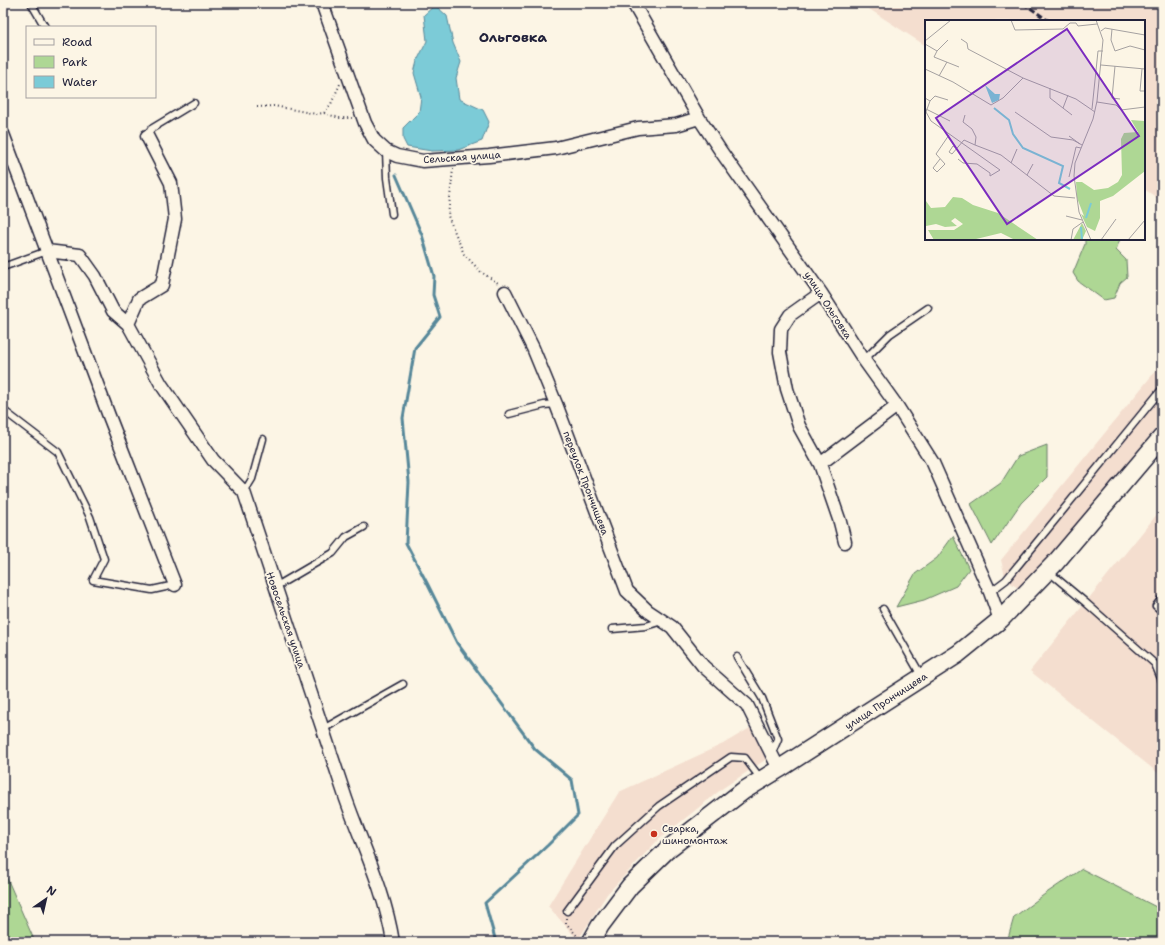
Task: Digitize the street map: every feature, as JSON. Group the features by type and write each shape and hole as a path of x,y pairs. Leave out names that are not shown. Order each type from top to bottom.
{"street":[{"name":"Сельская улица","path":"322,3 365,123 374,140 386,150 398,156 423,161 489,156 556,148 638,128 676,125 699,118"},
{"name":"улица Ольговка","path":"633,3 699,118 821,293 864,360 897,406 933,463 990,592 1000,620"},
{"path":"3,134 10,160 47,250 175,585"},
{"path":"128,324 139,299 162,284 175,218 171,183 147,136"},
{"name":"Новосельская улица","path":"47,250 80,255 96,276 113,311 128,324 161,384 213,460 244,492 348,804 375,873 391,927 393,942"},
{"name":"переулок Прончищева","path":"505,292 533,348 556,404 627,591 648,611 672,627 703,666 747,705 776,762"},
{"path":"821,293 790,315 781,329 780,352 787,389 799,426 820,464 840,522 845,542"},
{"path":"820,464 897,406"},
{"name":"улица Прончищева","path":"585,939 600,926 630,886 668,849 743,791 761,780 776,762 923,678 958,654 1000,620 1048,570 1162,437"}],"lane":[{"path":"31,3 43,26"},
{"path":"147,136 151,129 194,103"},
{"path":"386,150 387,178 392,214"},
{"path":"3,267 47,250"},
{"path":"864,360 890,334 928,308"},
{"path":"990,592 1006,580 1162,389"},
{"path":"509,414 544,405 556,404"},
{"path":"3,410 58,452 90,517 104,559 93,580 152,590 175,585"},
{"path":"244,492 252,479 263,439"},
{"path":"275,587 333,553 346,537 364,528"},
{"path":"1048,570 1155,664 1162,681"},
{"path":"1162,598 1156,606 1162,611"},
{"path":"883,609 923,678"},
{"path":"612,629 646,626 662,621"},
{"path":"737,657 762,698 778,739 776,762"},
{"path":"323,729 403,684"},
{"path":"567,911 615,846 659,806 731,756 745,758 761,780"}],"path":[{"path":"324,113 331,104 342,80 344,86"},
{"path":"257,107 274,106 316,114 324,113 339,118 355,118 353,112"},
{"path":"453,168 448,216 464,254 481,272 500,285 505,292"},
{"path":"567,911 566,923 585,939"}],"shaded area":[{"path":"860,3 1162,3 1162,201 1145,190 1145,20 925,20 925,45"},
{"path":"1162,363 1162,421 1021,590 1006,580 1001,560"},
{"path":"1162,508 1162,776 1030,671"},
{"path":"750,728 768,758 723,788 657,841 607,894 578,940 548,906 619,792 723,744"}],"green space":[{"path":"1085,240 1120,240 1116,250 1126,260 1127,277 1120,283 1114,298 1104,300 1078,281 1073,273 1085,244"},
{"path":"1047,445 1047,477 1021,503 992,545 971,504 1001,483 1018,456"},
{"path":"953,536 969,569 956,586 924,600 896,607 915,574 937,558"},
{"path":"3,869 35,942 3,942"},
{"path":"1082,869 1162,910 1162,942 1007,942 1014,917"}],"water":[{"path":"435,5 447,16 453,43 461,62 456,78 459,99 483,110 489,122 482,141 458,150 432,151 407,147 403,139 403,128 419,112 421,97 414,73 417,61 427,41 424,15"}],"waterway":[{"path":"396,175 422,235 434,276 433,295 440,317 415,348 403,418 409,482 406,543 457,643 535,749 572,780 578,815 485,903 496,942"}],"railway":[{"path":"1023,3 1048,20"}],"place":[{"name":"Сварка, шиномонтаж","path":"654,834"}],"district":[{"name":"Ольговка","path":"513,37"}]}
